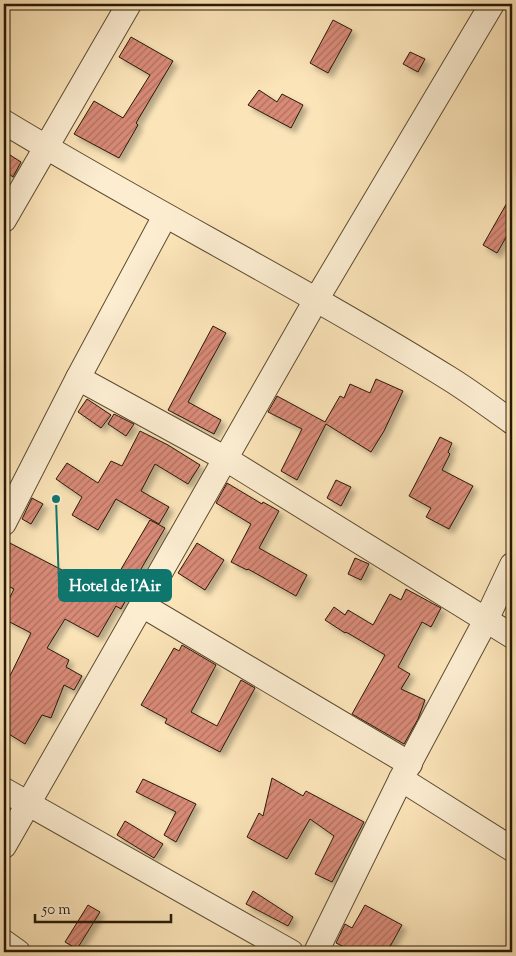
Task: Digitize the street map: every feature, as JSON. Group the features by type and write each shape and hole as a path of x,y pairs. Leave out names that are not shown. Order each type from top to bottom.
{"street":[{"path":"4,220 129,4"},
{"path":"4,846 316,300 492,4"},
{"path":"4,122 165,216 316,300 451,380 512,422"},
{"path":"4,523 78,378 165,216"},
{"path":"78,378 226,459 512,636"},
{"path":"316,952 405,772 486,620 512,565"},
{"path":"142,605 405,772 512,849"},
{"path":"4,790 291,952"},
{"path":"4,942 18,952"}],"building":[{"path":"333,20 352,30 328,73 310,63"},
{"path":"131,37 173,61 136,123 138,125 119,158 74,134 94,101 123,118 150,75 119,57"},
{"path":"410,52 425,59 418,72 403,64"},
{"path":"259,90 277,102 282,94 303,105 291,128 248,105"},
{"path":"10,155 21,162 13,177 4,170 4,164"},
{"path":"512,194 512,227 497,253 483,245"},
{"path":"213,326 226,333 188,402 221,420 214,434 168,410"},
{"path":"376,379 403,391 384,431 371,452 326,424 297,480 281,471 302,429 268,412 277,396 325,422 340,396 344,398 350,384 370,393"},
{"path":"87,399 111,415 101,428 78,412"},
{"path":"114,414 134,424 126,436 108,424"},
{"path":"140,431 168,445 200,465 188,484 155,464 141,491 169,507 159,524 116,499 98,530 72,515 82,497 56,479 67,463 98,483 111,461 122,466"},
{"path":"440,437 452,443 448,452 450,454 442,470 473,486 449,529 426,517 431,508 409,496"},
{"path":"336,480 351,487 341,506 327,498"},
{"path":"227,483 262,504 263,502 279,511 259,548 307,575 296,596 248,569 231,562 251,524 216,503"},
{"path":"32,498 43,504 31,524 22,519"},
{"path":"150,520 165,528 131,586 133,587 121,609 116,606 98,637 65,619 47,648 69,660 66,667 82,676 74,690 64,685 51,718 42,715 25,744 4,731 4,688 31,633 4,619 4,609 14,589 4,584 4,540 95,587 105,570 117,576"},
{"path":"197,543 224,560 205,590 178,573"},
{"path":"355,558 369,564 361,580 348,574"},
{"path":"406,589 441,608 431,627 422,622 398,667 410,674 401,689 425,700 418,719 404,744 352,714 385,655 325,620 334,607 345,615 348,610 373,625 390,594 401,600"},
{"path":"182,645 216,665 191,712 217,726 241,680 255,688 220,752 165,723 167,719 141,705 174,648 179,651"},
{"path":"272,778 303,796 306,791 364,822 332,882 315,874 334,836 310,819 287,859 247,837 259,813 263,816"},
{"path":"143,779 196,804 176,842 164,835 176,812 136,792"},
{"path":"125,821 163,844 154,858 117,835"},
{"path":"253,891 293,917 288,926 246,904"},
{"path":"88,905 100,912 77,949 65,942"},
{"path":"365,905 402,925 387,952 355,952 336,943 345,924 352,928"}],"place":[{"name":"Hotel de l'Air","path":"56,499"}]}
